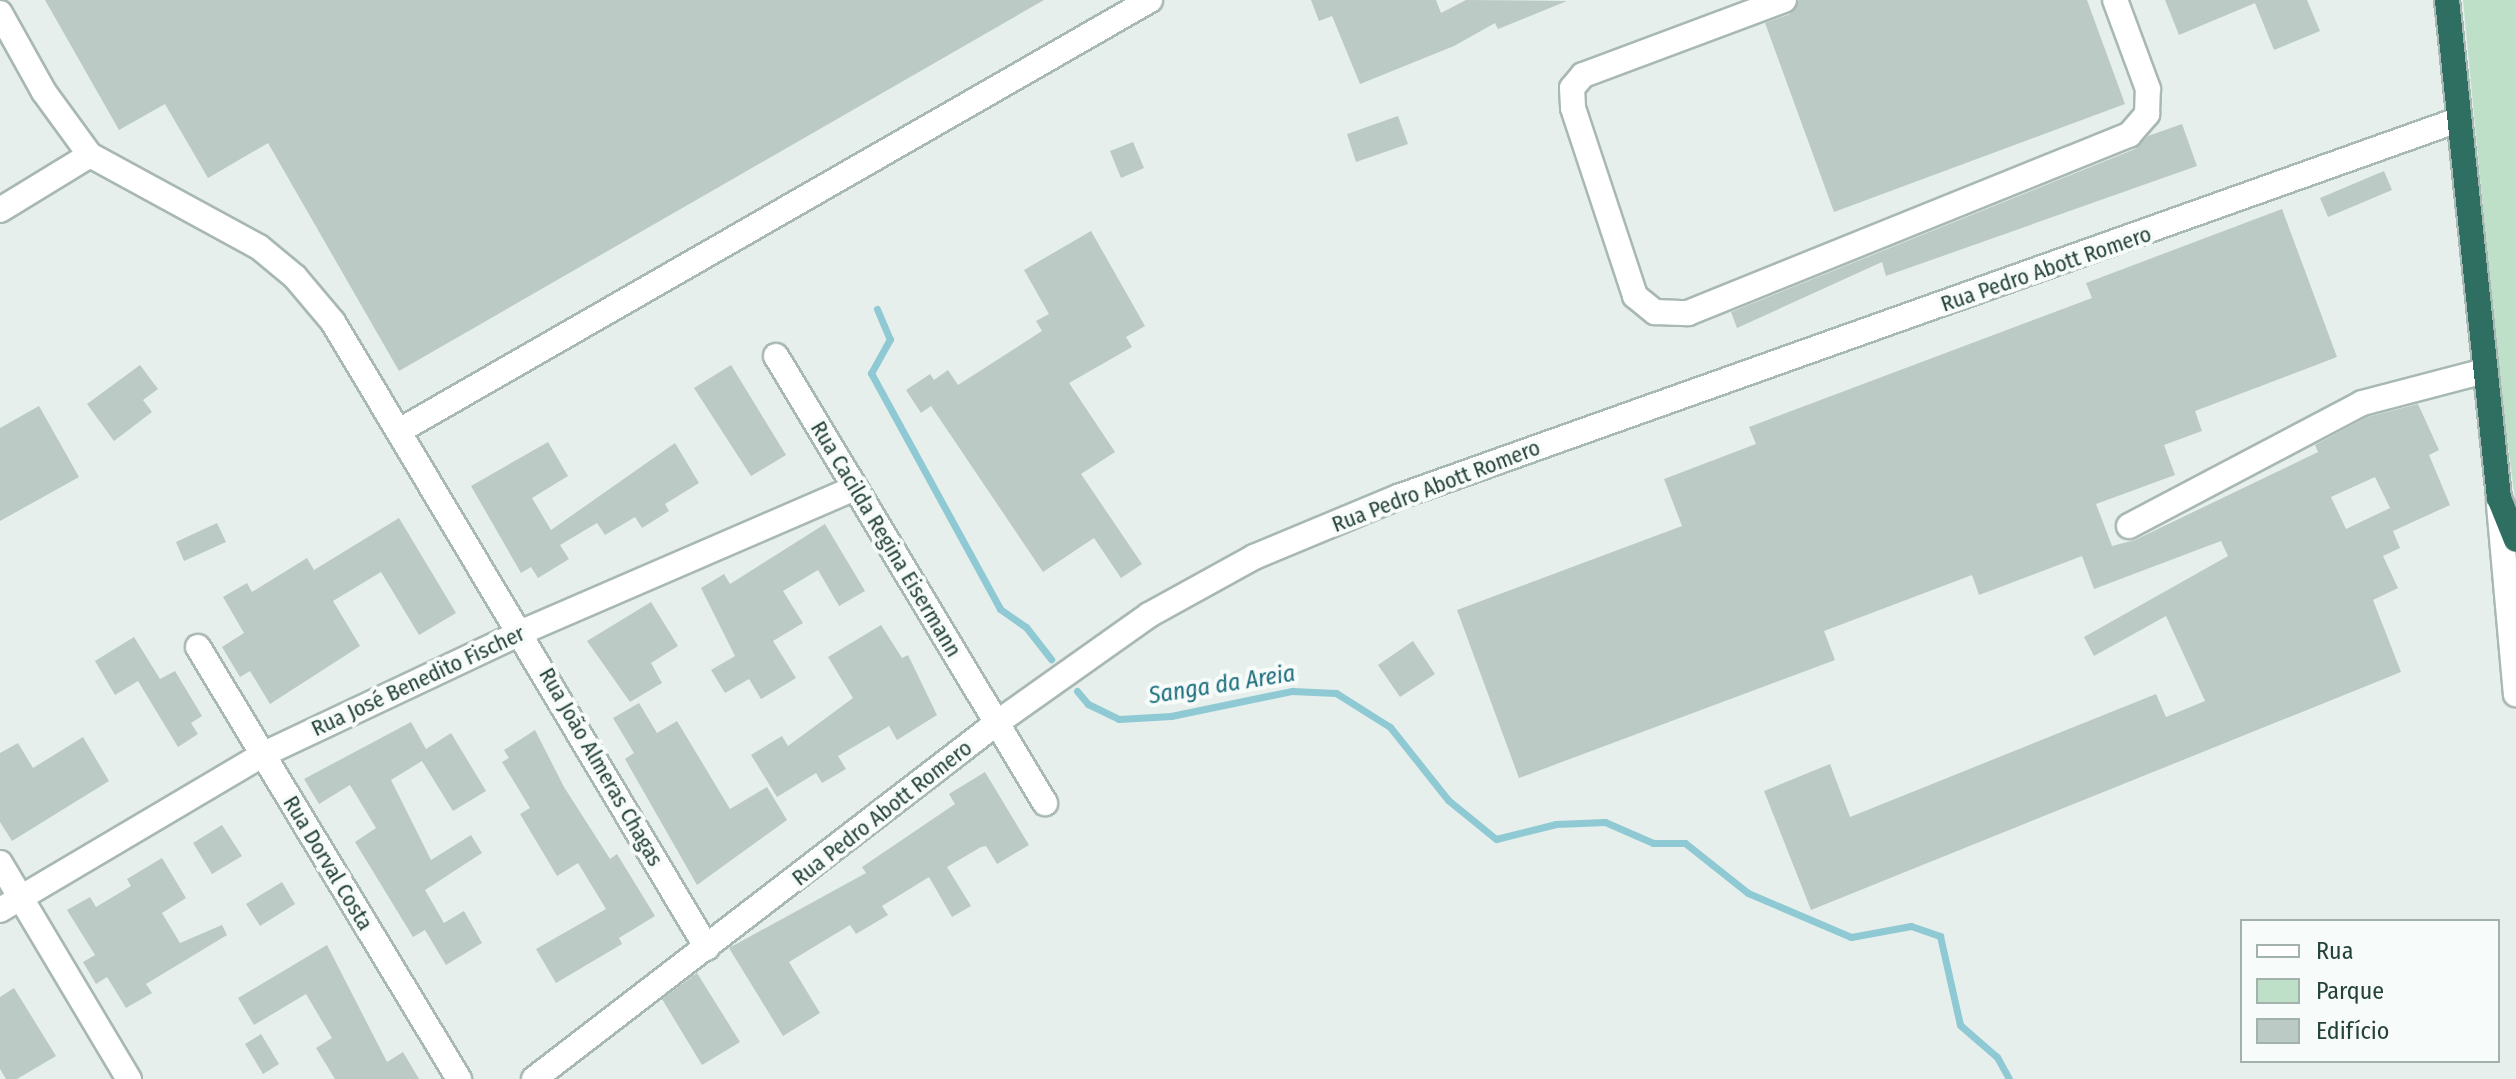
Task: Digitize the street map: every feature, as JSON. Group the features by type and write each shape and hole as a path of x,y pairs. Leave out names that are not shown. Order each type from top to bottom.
{"highway":[{"path":"2447,0 2499,498 2516,540"}],"street":[{"path":"399,431 1150,0"},
{"path":"1784,0 1583,75 1572,88 1573,108 1635,296 1655,312 1688,313 2129,135 2147,114 2148,89 2115,0"},
{"path":"0,13 44,92 90,155 0,210"},
{"name":"Rua Pedro Abott Romero","path":"534,1079 998,722 1162,607 1254,557 1398,497 2458,120"},
{"name":"Rua João Almeras Chagas","path":"90,155 259,247 295,277 333,322 445,503 707,948"},
{"name":"Rua Cacilda Regina Eisermann","path":"776,356 1045,803"},
{"path":"2129,526 2362,403 2485,371"},
{"name":"Rua José Benedito Fischer","path":"10,904 262,755 522,632 854,488"},
{"path":"2499,498 2516,694"},
{"name":"Rua Dorval Costa","path":"198,647 459,1079"},
{"path":"0,863 10,904 129,1079"}],"green space":[{"path":"2463,0 2516,0 2516,506 2500,387"}],"building":[{"path":"45,0 1044,0 399,371 268,143 208,178 165,104 119,130"},
{"path":"1311,0 1436,0 1441,13 1466,0 1567,1 1498,29 1495,23 1454,46 1360,84 1332,16 1319,21"},
{"path":"1799,0 2087,0 2125,104 1834,212 1765,23 1790,14"},
{"path":"2165,0 2307,0 2320,31 2274,50 2255,3 2179,35"},
{"path":"1398,116 1408,144 1356,162 1347,134"},
{"path":"2182,124 2197,166 1886,276 1882,262 1737,328 1731,312 2135,149 2148,136"},
{"path":"1133,142 1144,168 1121,178 1110,151"},
{"path":"2384,171 2392,190 2328,217 2320,198"},
{"path":"2282,209 2337,357 2195,411 2202,431 2164,445 2175,475 2096,504 2112,546 2135,540 2318,452 2315,445 2367,417 2418,404 2439,450 2429,455 2450,505 2393,531 2400,548 2383,556 2398,588 2373,600 2401,672 1811,910 1764,791 1830,764 1850,817 2156,694 2166,717 2205,701 2166,616 2094,656 2084,637 2228,556 2221,541 2094,589 2082,556 1979,595 1972,575 1824,631 1835,660 1519,778 1457,610 1682,526 1664,479 1756,444 1749,427 2092,298 2086,283","holes":["2375,477 2390,508 2346,529 2331,497"]},
{"path":"1091,231 1145,326 1126,337 1132,347 1069,383 1115,452 1081,474 1142,564 1121,578 1094,538 1043,572 931,406 921,413 906,390 930,374 934,380 948,370 958,385 1042,331 1036,321 1049,314 1024,270"},
{"path":"140,365 158,389 143,400 152,412 114,441 87,404"},
{"path":"731,365 786,455 751,476 694,388"},
{"path":"39,406 79,477 0,521 0,428"},
{"path":"548,442 568,476 532,498 551,530 675,443 699,483 665,504 669,511 642,528 635,517 605,535 597,523 560,545 569,559 538,578 531,567 521,573 471,486"},
{"path":"399,518 456,613 419,635 381,572 333,601 360,646 270,704 250,671 240,677 222,647 244,633 223,597 247,583 252,592 307,558 314,570"},
{"path":"217,523 226,542 184,561 176,542"},
{"path":"825,524 865,591 839,606 818,570 783,591 803,623 773,641 796,678 761,699 749,679 725,693 711,670 735,656 701,588 724,574 730,584"},
{"path":"651,602 678,646 651,663 662,683 630,702 587,641"},
{"path":"881,625 902,658 908,655 937,715 897,740 889,726 838,756 846,769 822,783 816,773 777,797 751,755 782,736 788,746 853,698 828,657"},
{"path":"134,637 160,679 175,671 202,716 191,723 198,734 178,747 138,681 115,695 95,661"},
{"path":"1413,641 1435,674 1400,697 1378,665"},
{"path":"639,703 657,733 677,721 730,809 767,787 787,820 697,885 625,759 634,753 613,718"},
{"path":"411,722 426,749 451,733 486,791 453,811 422,761 391,780 431,860 471,835 482,853 425,890 444,923 464,911 482,943 446,965 425,930 413,937 355,842 376,828 350,785 319,804 304,779"},
{"path":"535,730 564,787 610,859 617,854 655,916 619,938 622,944 556,983 536,949 606,909 578,863 557,876 520,814 530,808 502,762 509,758 504,750"},
{"path":"83,737 109,781 12,841 0,822 0,753 18,743 33,768"},
{"path":"985,772 1029,845 997,864 986,846 981,847 947,867 971,906 952,917 929,877 882,906 888,915 856,934 850,925 789,962 820,1013 783,1036 729,948 866,873 862,867 955,804 949,794"},
{"path":"222,825 242,856 212,874 193,843"},
{"path":"162,858 186,898 162,913 180,943 222,925 227,935 146,984 152,993 126,1008 107,977 96,984 83,962 95,955 67,910 90,897 96,907 131,886 127,879"},
{"path":"282,882 295,904 260,926 246,904"},
{"path":"327,945 387,1062 403,1052 419,1079 335,1079 316,1048 332,1038 306,994 254,1025 238,998"},
{"path":"697,973 740,1042 702,1065 662,999"},
{"path":"14,988 56,1056 17,1079 6,1079 0,1069 0,997"},
{"path":"261,1034 279,1064 263,1074 245,1044"}],"waterway":[{"name":"Sanga da Areia","path":"877,309 890,339 871,373 1000,609 1026,627 1051,659"},
{"name":"Sanga da Areia","path":"1077,691 1088,704 1119,719 1171,716 1292,691 1336,693 1390,727 1448,800 1496,839 1556,824 1605,822 1653,843 1685,843 1748,893 1851,937 1911,926 1940,936 1960,1025 1997,1057 2009,1079"}]}
